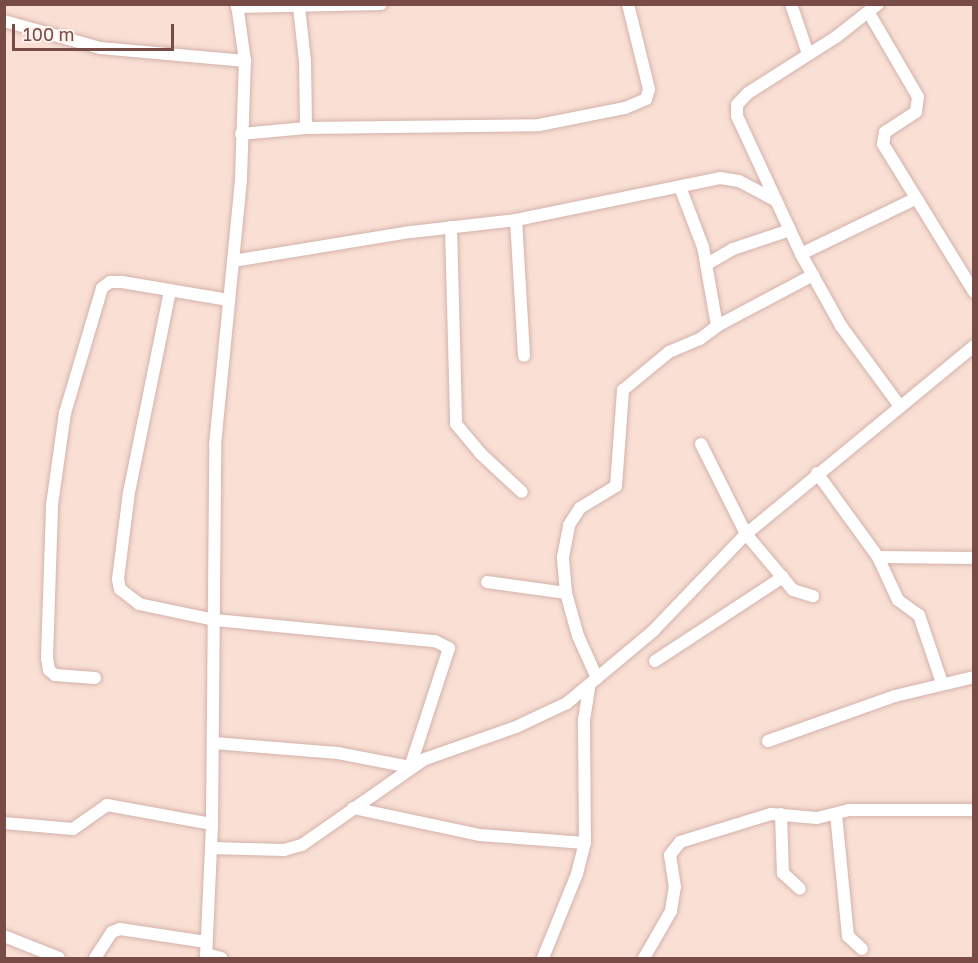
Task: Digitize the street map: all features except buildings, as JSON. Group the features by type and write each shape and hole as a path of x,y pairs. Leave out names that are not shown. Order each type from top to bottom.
{"street":[{"path":"206,951 212,824 215,620 214,445 234,261 245,62 237,6 298,7 381,4"},
{"path":"242,134 306,128 539,125 594,117 642,102 648,95 649,76 628,4"},
{"path":"791,4 808,54"},
{"path":"298,7 305,61 306,128"},
{"path":"898,405 841,327 801,254 742,128 737,105 748,93 873,9 918,97 916,112 885,132 882,141 915,199 974,292"},
{"path":"4,21 100,48 245,62"},
{"path":"234,261 516,220 730,178 775,200"},
{"path":"680,186 707,264 717,326"},
{"path":"801,254 915,199"},
{"path":"516,220 524,356"},
{"path":"451,228 456,424 480,453 522,492"},
{"path":"707,264 733,249 790,230"},
{"path":"543,958 577,874 585,843 584,720 593,681 566,593 563,557 572,519 580,508 617,482 623,390 639,380 663,356 700,339 717,326 813,274"},
{"path":"95,678 56,675 47,664 52,506 65,413 102,288 110,282 122,282 228,300"},
{"path":"170,291 129,492 118,579 120,589 139,604 215,620 444,643 448,648 444,668 410,767"},
{"path":"211,848 284,850 302,845 410,767 516,727 567,703 653,631 746,534 898,405 974,346"},
{"path":"701,444 746,534 795,592 813,596"},
{"path":"818,473 878,557 898,600 919,615 942,683"},
{"path":"878,557 974,558"},
{"path":"655,661 783,577"},
{"path":"487,582 566,593"},
{"path":"768,741 942,683 974,678"},
{"path":"213,743 338,753 410,767"},
{"path":"4,823 73,829 101,808 114,805 212,824"},
{"path":"353,808 480,835 585,843"},
{"path":"644,958 671,911 675,887 670,855 675,847 749,819 781,814 818,818 860,810 974,810"},
{"path":"781,814 783,873 800,889"},
{"path":"836,814 848,936 862,949"},
{"path":"95,958 112,932 120,929 206,951 221,958"},
{"path":"4,936 59,958"}],"shaded area":[{"path":"5,5 973,5 973,958 5,958"}]}
